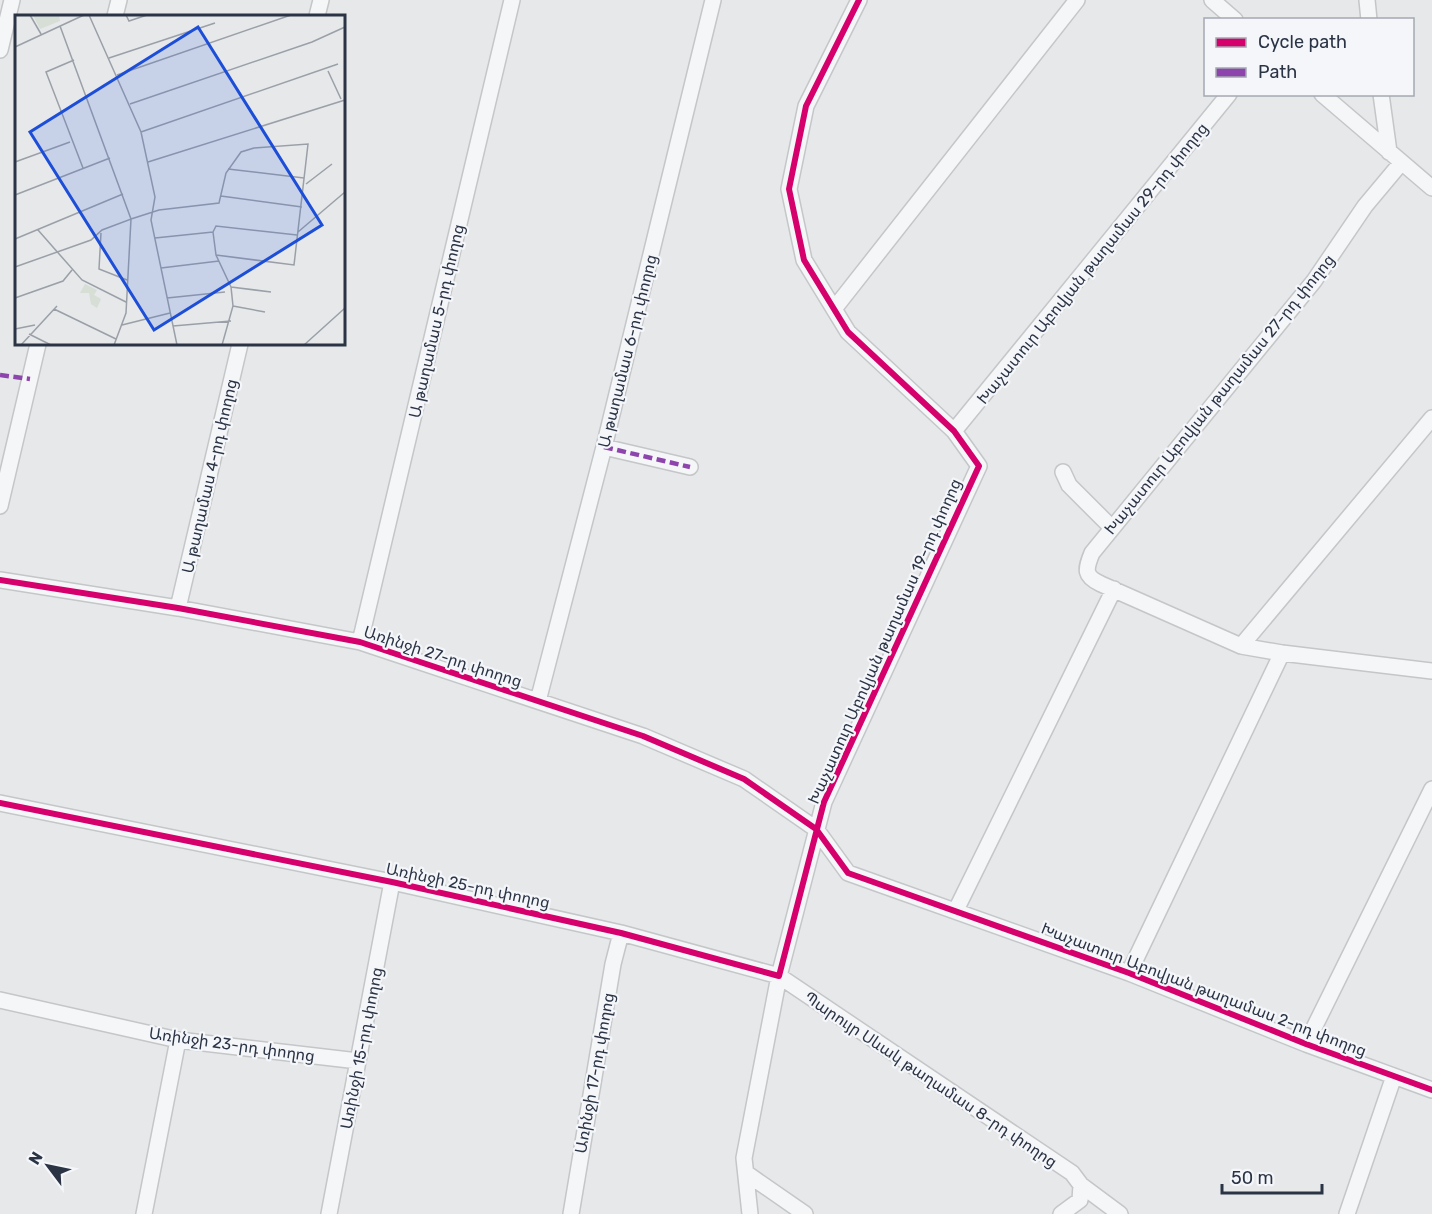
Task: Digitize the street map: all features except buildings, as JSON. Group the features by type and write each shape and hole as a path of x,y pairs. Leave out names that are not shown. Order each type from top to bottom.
{"street":[{"path":"0,50 12,0"},
{"path":"115,15 119,0"},
{"path":"317,15 321,0"},
{"name":"Ա թաղամաս 5-րդ փողոց","path":"360,642 512,0"},
{"name":"Ա թաղամաս 6-րդ փողոց","path":"538,701 604,447 714,0"},
{"path":"859,0 806,106 789,189 804,260 848,332 954,431"},
{"path":"834,309 1077,0"},
{"path":"1212,0 1232,18"},
{"path":"1366,0 1370,18"},
{"name":"Խաչատուր Աբովյան թաղամաս 29-րդ փողոց","path":"954,431 1227,96"},
{"path":"1324,96 1432,188"},
{"path":"1381,96 1389,152"},
{"name":"Խաչատուր Աբովյան թաղամաս 27-րդ փողոց","path":"1114,589 1092,579 1087,573 1087,565 1092,553 1314,281 1365,206 1401,163"},
{"path":"0,506 38,345"},
{"name":"Ա թաղամաս 4-րդ փողոց","path":"178,608 240,345"},
{"path":"1241,646 1432,418"},
{"name":"Խաչատուր Աբովյան թաղամաս 19-րդ փողոց","path":"816,829 824,802 979,466 954,431"},
{"path":"604,447 690,467"},
{"path":"1063,471 1069,485 1112,528"},
{"name":"Առինջի 27-րդ փողոց","path":"0,580 178,608 360,642 643,736 744,779 816,829"},
{"path":"956,910 1114,589 1241,646 1282,654 1432,671"},
{"path":"1129,973 1282,654"},
{"path":"1306,1044 1432,789"},
{"name":"Առինջի 25-րդ փողոց","path":"0,803 392,882 621,933 779,976"},
{"path":"750,1214 744,1158 779,976 816,829"},
{"name":"Խաչատուր Աբովյան թաղամաս 2-րդ փողոց","path":"816,829 849,873 1129,973 1306,1044 1432,1090"},
{"name":"Առինջի 15-րդ փողոց","path":"329,1214 392,882"},
{"name":"Առինջի 17-րդ փողոց","path":"571,1214 613,964 621,933"},
{"name":"Պարույր Սևակ թաղամաս 8-րդ փողոց","path":"779,976 1072,1173 1081,1185 1120,1214"},
{"name":"Առինջի 23-րդ փողոց","path":"0,1000 178,1040 358,1061"},
{"path":"144,1214 178,1040"},
{"path":"1347,1214 1394,1076"},
{"path":"746,1173 805,1214"},
{"path":"1061,1214 1080,1200 1081,1185"}],"marked path":[{"path":"0,375 30,379"},
{"path":"604,447 690,467"}],"cycle path":[{"path":"0,803 392,882 621,933 779,976 824,802 979,466 954,431 848,332 804,260 789,189 806,106 859,0"},
{"path":"0,580 178,608 360,642 643,736 744,779 816,829 848,873 1129,973 1306,1044 1432,1090"}]}
